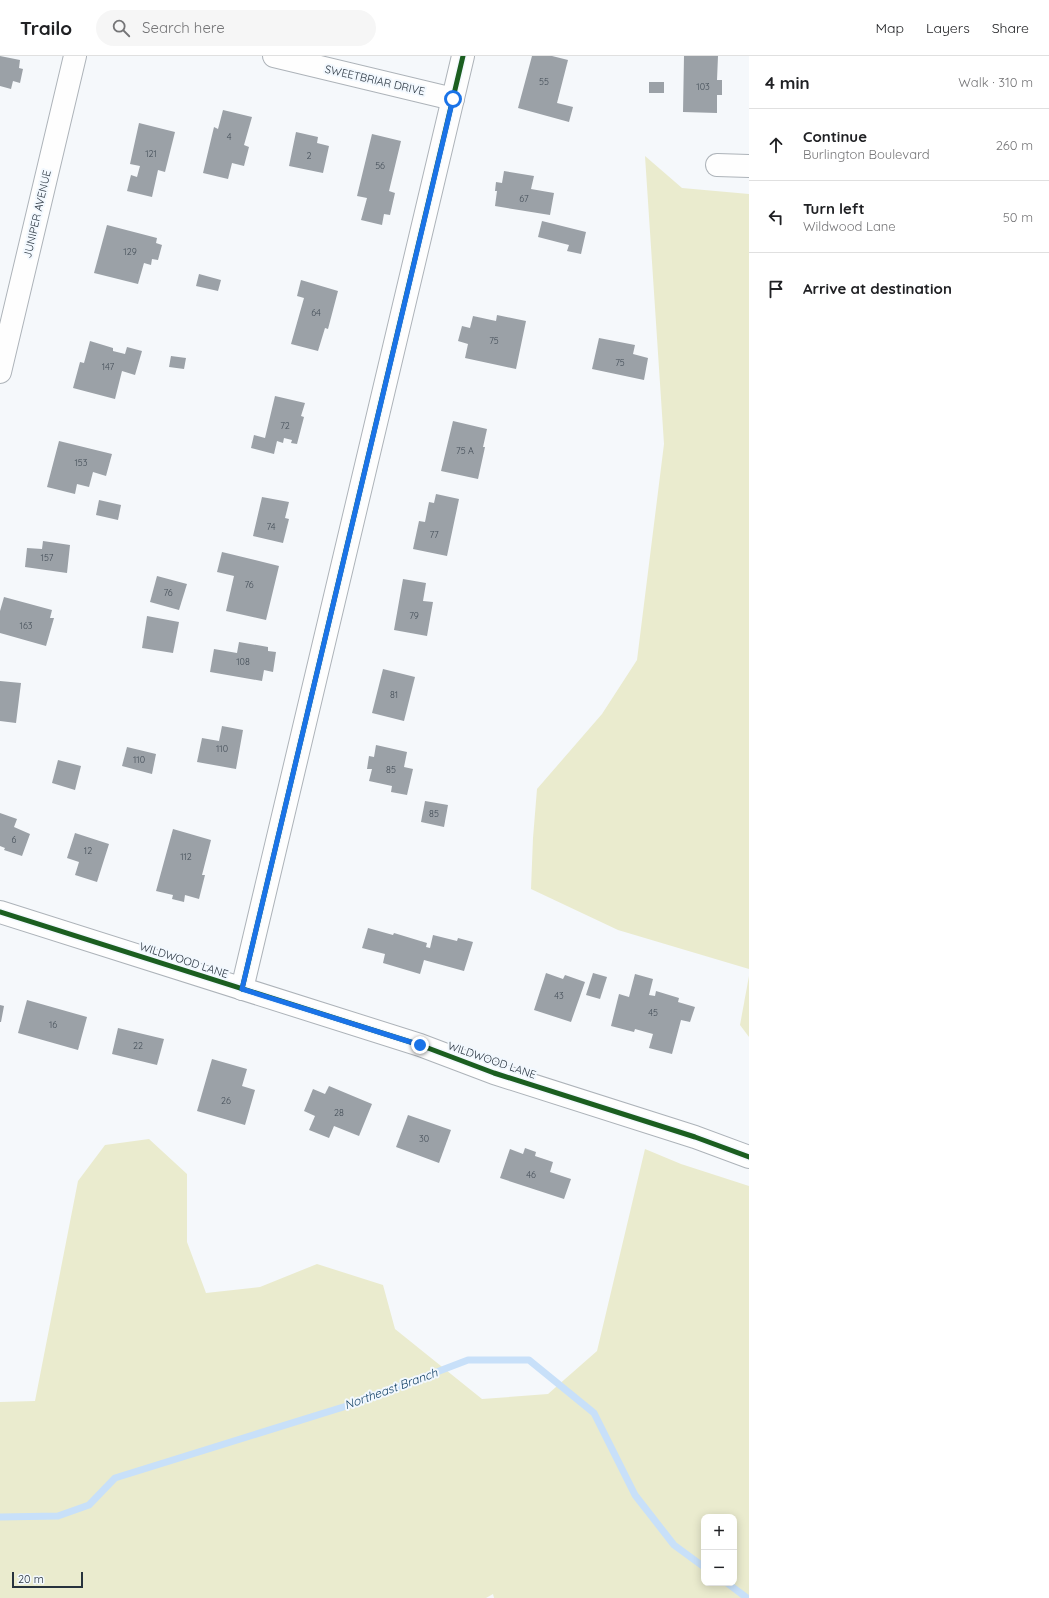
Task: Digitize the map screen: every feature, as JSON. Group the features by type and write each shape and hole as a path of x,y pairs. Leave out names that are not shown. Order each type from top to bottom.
{"street":[{"name":"JUNIPER AVENUE","path":"0,372 75,56"},
{"name":"SWEETBRIAR DRIVE","path":"274,56 453,99"},
{"path":"242,989 463,56"},
{"path":"717,165 749,166"},
{"name":"WILDWOOD LANE","path":"0,912 420,1045 494,1073 696,1137 749,1157"}],"green space":[{"path":"645,156 682,188 749,194 749,969 618,930 531,889 537,789 602,714 637,660 664,444"},
{"path":"749,976 749,1037 740,1025"},
{"path":"149,1139 187,1174 187,1242 206,1293 260,1287 317,1264 383,1285 395,1329 482,1399 548,1394 597,1351 645,1149 681,1164 749,1186 749,1598 494,1598 493,1594 486,1598 0,1598 0,1402 35,1401 78,1181 105,1145"}],"building":[{"path":"0,56 20,60 19,68 23,69 20,83 13,81 11,89 0,86"},
{"path":"532,56 552,56 568,60 557,103 573,107 569,122 518,108"},
{"path":"684,56 718,56 717,80 722,80 722,95 717,95 717,113 683,112"},
{"path":"649,82 664,82 664,93 649,93"},
{"path":"223,110 252,117 244,145 249,147 244,166 232,163 228,179 203,173 214,127 218,129"},
{"path":"139,123 175,132 165,172 158,170 152,197 127,191 131,175 137,177 140,166 130,164"},
{"path":"296,132 318,137 317,143 329,146 323,173 289,166"},
{"path":"372,134 401,141 389,191 395,193 390,215 384,214 382,225 361,220 367,198 357,196"},
{"path":"504,171 534,176 531,189 554,193 550,215 495,206 497,191 495,191 496,182 502,183"},
{"path":"542,221 586,232 581,254 567,251 569,245 538,237"},
{"path":"107,225 157,238 156,243 162,245 158,260 152,259 151,265 144,263 138,284 94,273"},
{"path":"199,274 221,280 218,291 196,286"},
{"path":"301,280 338,291 328,329 325,328 318,351 291,344 304,298 297,296"},
{"path":"497,315 526,321 516,369 465,358 468,344 458,341 462,326 470,328 473,316 496,321"},
{"path":"599,338 635,345 633,354 648,358 644,380 592,369"},
{"path":"90,341 113,348 113,351 125,354 127,347 142,351 135,375 122,371 115,399 73,388 80,362 84,363"},
{"path":"171,356 186,358 184,369 169,367"},
{"path":"275,396 305,403 301,416 304,417 297,444 291,443 292,440 284,438 283,443 277,441 274,454 251,448 254,435 265,438"},
{"path":"453,421 487,429 483,447 485,447 478,479 441,471"},
{"path":"59,441 112,454 106,476 93,472 89,487 77,484 75,494 47,487"},
{"path":"436,494 459,499 447,556 413,549 419,521 425,522 429,502 434,503"},
{"path":"262,497 289,502 285,518 289,519 283,543 253,536"},
{"path":"99,500 121,505 118,520 96,515"},
{"path":"43,541 70,545 67,573 25,567 27,548 42,549"},
{"path":"222,552 279,566 266,620 226,611 234,576 217,572"},
{"path":"157,576 187,584 179,610 150,602"},
{"path":"403,579 426,583 423,601 433,602 427,636 394,630"},
{"path":"4,597 52,610 50,618 54,618 46,646 0,633 0,611"},
{"path":"147,616 179,622 173,653 142,648"},
{"path":"239,642 268,647 268,651 276,652 273,672 264,670 262,681 210,672 214,649 237,653"},
{"path":"383,669 415,677 404,721 372,713"},
{"path":"0,681 21,683 16,723 0,721"},
{"path":"222,726 243,730 236,769 197,762 202,738 219,741"},
{"path":"376,745 407,752 404,767 413,769 407,795 391,792 392,786 369,781 372,769 367,769 369,756 374,757"},
{"path":"127,747 156,754 152,774 122,766"},
{"path":"58,760 81,766 75,790 52,783"},
{"path":"425,801 448,805 444,827 421,822"},
{"path":"0,813 17,819 14,827 30,834 22,856 4,850 5,848 0,846"},
{"path":"173,829 211,840 202,875 205,875 199,899 185,895 184,902 172,899 173,895 156,891"},
{"path":"75,833 109,844 97,882 75,875 79,862 67,858"},
{"path":"368,928 393,935 394,933 427,943 426,947 430,948 433,935 457,941 458,938 473,942 464,971 424,960 420,974 383,963 385,954 362,948"},
{"path":"546,973 563,979 565,975 585,982 571,1022 534,1010"},
{"path":"593,973 607,977 600,999 586,995"},
{"path":"635,974 653,979 649,995 655,996 656,991 679,998 678,1002 695,1007 690,1022 681,1020 672,1054 649,1048 653,1034 635,1029 634,1032 611,1026 619,994 629,997"},
{"path":"27,1000 87,1017 78,1050 18,1033"},
{"path":"0,1005 4,1006 1,1022 0,1022"},
{"path":"118,1028 164,1039 157,1065 112,1054"},
{"path":"212,1059 247,1069 242,1086 255,1090 245,1125 197,1111"},
{"path":"329,1086 372,1104 359,1136 334,1126 329,1138 309,1130 315,1116 304,1111 313,1089 325,1094"},
{"path":"408,1115 451,1130 439,1163 396,1147"},
{"path":"525,1148 536,1152 535,1156 553,1162 550,1172 571,1179 564,1199 500,1178 510,1149 523,1154"}],"waterway":[{"name":"Northeast Branch","path":"0,1517 58,1516 89,1505 115,1478 353,1404 468,1360 529,1360 594,1413 635,1495 674,1545 701,1565"},
{"name":"Northeast Branch","path":"731,1586 747,1598"}],"cycle path":[{"path":"242,989 463,56"},
{"path":"0,912 420,1045 494,1073 695,1137 749,1157"}],"route":[{"path":"420,1045 242,989 453,99"}]}
